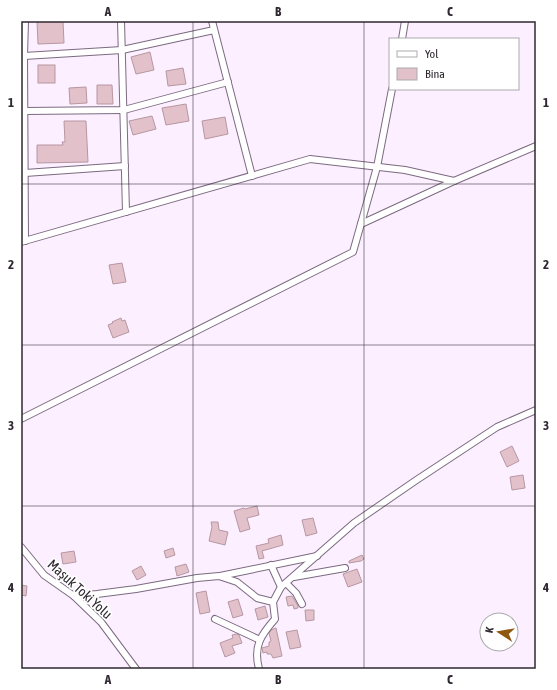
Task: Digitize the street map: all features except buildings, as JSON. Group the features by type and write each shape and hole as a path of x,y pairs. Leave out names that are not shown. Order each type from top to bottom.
{"street":[{"path":"26,21 24,56 25,173 23,242 310,159 404,170 454,181"},
{"path":"121,21 126,212"},
{"path":"212,21 252,176"},
{"path":"402,38 405,21"},
{"path":"24,56 122,50 214,30"},
{"path":"25,111 124,110 228,82"},
{"path":"21,419 354,252 377,167 392,90"},
{"path":"361,224 454,181 536,146"},
{"path":"25,173 125,166"},
{"path":"259,669 257,660 258,643 265,630 275,619 273,602 283,585 354,523 497,427 536,410"},
{"name":"Maşuk Toki Yolu","path":"21,547 44,575 74,596 101,622 136,669"},
{"path":"74,596 136,589 197,578 218,576 317,556"},
{"path":"271,566 283,585 296,593 302,604"},
{"path":"292,578 345,568"},
{"path":"218,576 237,582 257,598 273,602"},
{"path":"215,619 260,640"}]}
